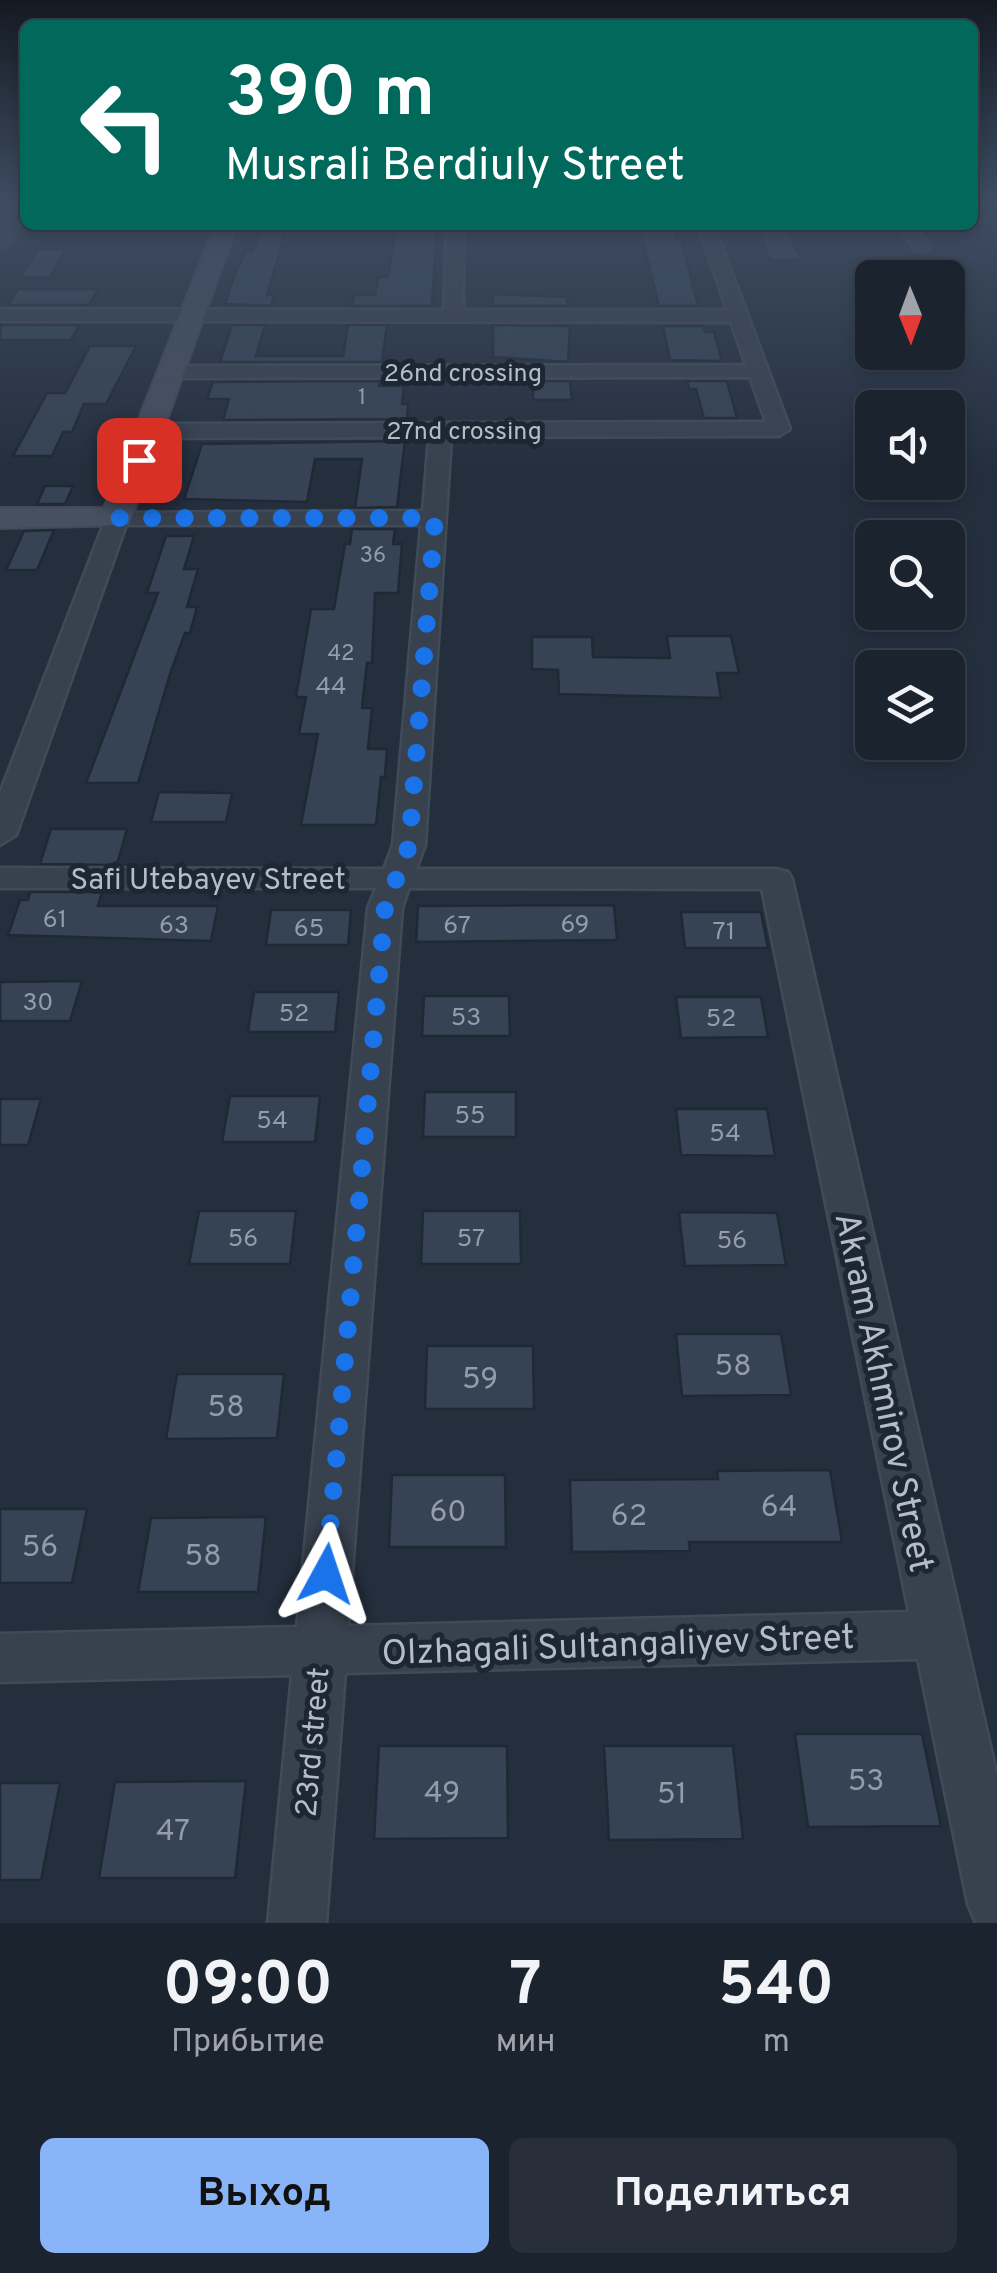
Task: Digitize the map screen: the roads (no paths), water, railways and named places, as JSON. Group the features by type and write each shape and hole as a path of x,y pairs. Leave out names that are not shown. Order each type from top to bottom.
{"street":[{"path":"0,835 202,292"},
{"path":"453,316 454,292"},
{"path":"729,292 756,371"},
{"path":"0,315 737,316"},
{"name":"26nd crossing","path":"171,372 756,371"},
{"name":"27nd crossing","path":"150,432 779,429 756,371"},
{"name":"23rd street","path":"297,1923 385,908 409,846 440,429"},
{"path":"0,518 435,518"},
{"name":"Safi Utebayev Street","path":"0,878 776,879"},
{"name":"Akram Akhmirov Street","path":"776,879 997,1904"},
{"name":"Olzhagali Sultangaliyev Street","path":"0,1658 936,1635"}]}
